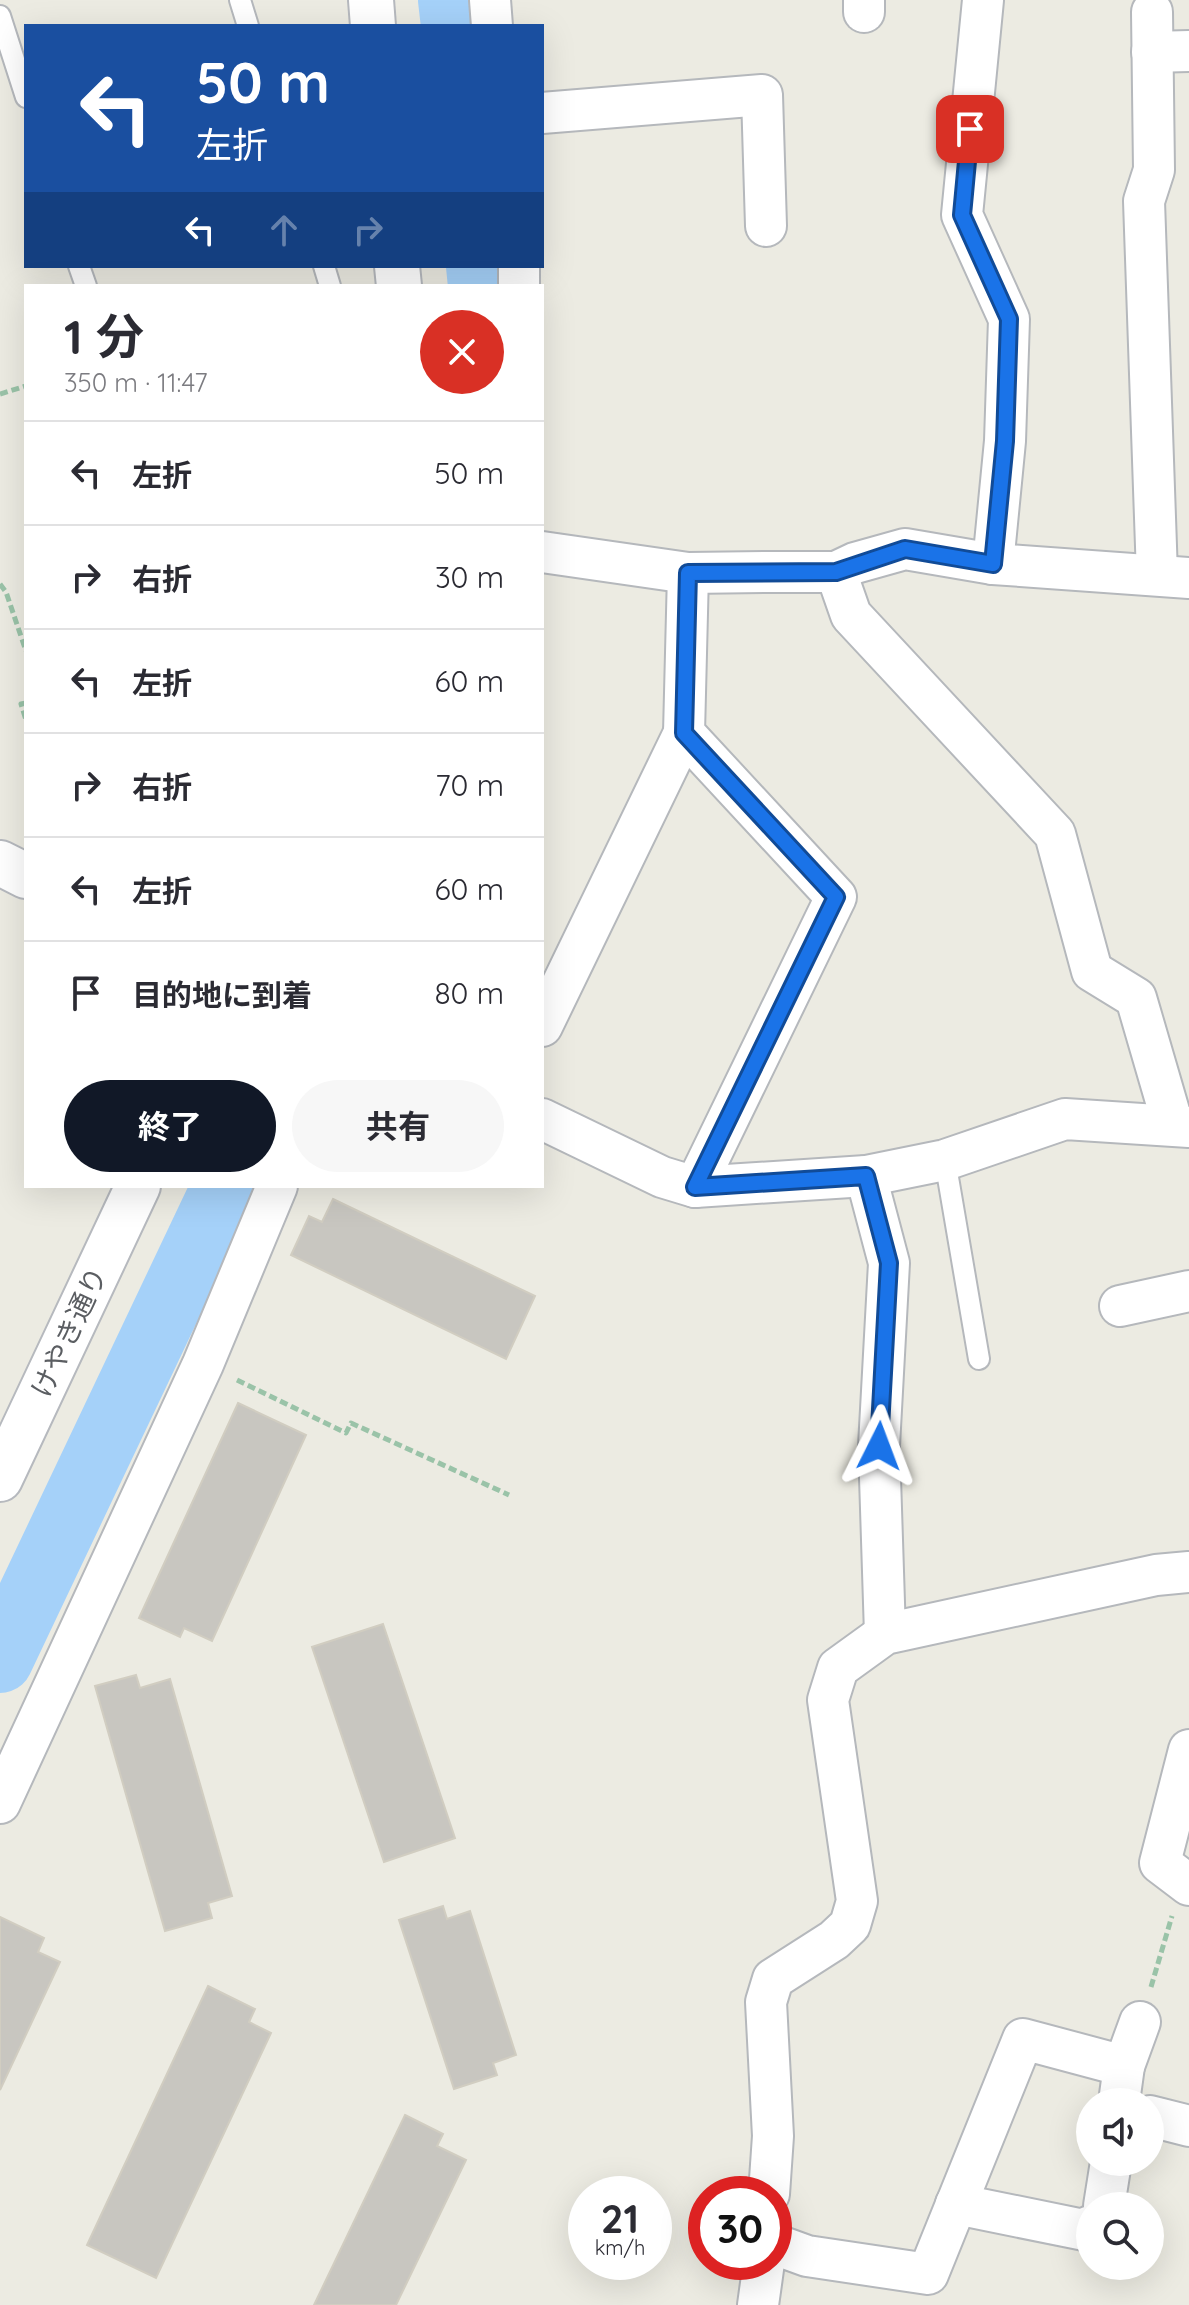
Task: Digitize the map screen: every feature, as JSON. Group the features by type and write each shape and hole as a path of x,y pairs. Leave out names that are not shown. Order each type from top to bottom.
{"street":[{"path":"371,0 373,24"},
{"path":"490,0 492,24"},
{"path":"983,0 962,215 1009,319 1005,441 993,564"},
{"path":"544,552 688,573 836,572 905,549 993,564 1173,577 1144,201 1154,170 1171,52 1152,12"},
{"path":"544,113 762,95 766,226"},
{"path":"544,1120 662,1177 695,1187 866,1176 945,1160 1065,1119 1181,1126 1136,998 1092,971 1055,834 851,615 836,572"},
{"path":"544,1022 684,733 688,573"},
{"path":"684,733 836,897 695,1187"},
{"path":"0,863 24,875"},
{"path":"866,1176 889,1263 879,1446 885,1634"},
{"name":"けやき通り","path":"0,1479 137,1188"},
{"path":"0,1803 203,1364 276,1188"},
{"path":"1120,1306 1189,1291"},
{"path":"770,2176 773,2136 766,2002 773,1979 834,1940 850,1925 857,1901 828,1700 838,1668 885,1634 1156,1575 1189,1572"},
{"path":"1186,1884 1160,1863 1189,1750"},
{"path":"792,2251 807,2256 928,2274 1023,2039 1122,2084 1140,2022"},
{"path":"1164,2120 1189,2126"},
{"path":"956,2204 1076,2228"},
{"path":"758,2305 761,2280"}],"lane":[{"path":"240,0 247,24"},
{"path":"0,16 24,91"},
{"path":"945,1160 979,1359"}],"path":[{"path":"0,394 24,387"},
{"path":"0,584 24,645"},
{"path":"0,606 11,606"},
{"path":"203,1364 346,1433 351,1423 509,1495"},
{"path":"1140,2022 1186,1884"}],"building":[{"path":"333,1199 535,1296 506,1359 291,1255 309,1216 322,1222"},
{"path":"238,1403 306,1435 212,1641 184,1628 180,1637 139,1618"},
{"path":"383,1624 455,1838 384,1862 312,1647"},
{"path":"136,1675 140,1688 170,1679 232,1896 208,1903 212,1918 165,1931 95,1686"},
{"path":"443,1906 447,1919 470,1911 516,2055 493,2063 497,2075 454,2089 399,1920"},
{"path":"0,1917 44,1938 38,1952 60,1962 0,2090"},
{"path":"208,1986 255,2009 249,2022 271,2033 156,2278 87,2245"},
{"path":"405,2115 443,2134 437,2146 466,2160 396,2305 314,2305"}],"waterway":[{"path":"451,0 454,24"},
{"path":"479,268 481,284"},
{"path":"0,1660 224,1188"}],"route":[{"path":"879,1446 889,1263 866,1176 695,1187 836,897 684,733 688,573 836,572 855,563 905,549 993,564 1005,441 1009,319 962,215 970,129"}]}
